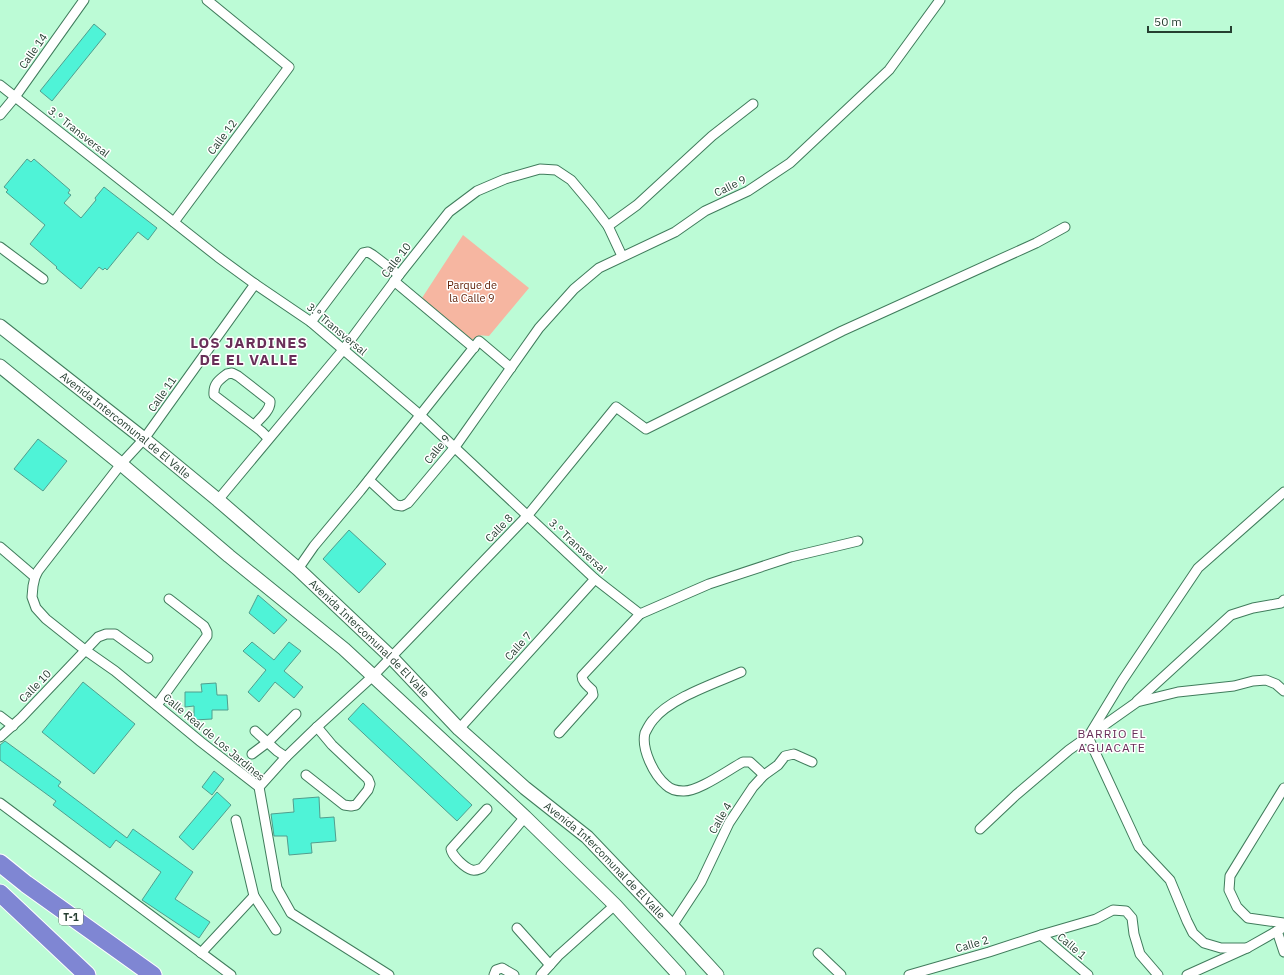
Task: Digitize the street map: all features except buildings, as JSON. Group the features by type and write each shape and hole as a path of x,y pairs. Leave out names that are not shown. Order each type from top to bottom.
{"highway":[{"name":"T-1","path":"0,863 26,884 152,975"},
{"path":"23,915 26,884"},
{"path":"0,893 88,975"},
{"path":"116,949 144,975"}],"main road":[{"name":"Avenida Intercomunal de El Valle","path":"0,326 144,439 298,569 391,657 459,728 525,788 587,837 717,975"},
{"path":"0,366 121,464 229,556 344,649 525,817 615,905 679,975"}],"street":[{"name":"Calle 14","path":"0,116 84,0"},
{"path":"207,0 218,3"},
{"name":"Calle 9","path":"369,480 396,505 402,506 408,503 455,447 539,328 574,289 599,268 675,232 705,212 748,192 790,163 889,70 940,0"},
{"name":"Calle 12","path":"174,222 289,67 218,3"},
{"name":"3.° Transversal","path":"0,85 218,257 312,322 420,415 595,579 640,614"},
{"path":"608,226 636,205 712,136 753,104"},
{"name":"Calle 10","path":"218,500 268,438 343,350 449,212 477,191 505,179 540,169 556,170 571,180 592,205 608,226 622,256"},
{"name":"Calle 8","path":"373,676 528,515 616,407 646,429 842,331 1036,244 1065,227"},
{"path":"0,247 43,279"},
{"path":"312,322 363,253 368,252 474,348"},
{"name":"Calle 11","path":"121,464 144,439 255,284"},
{"path":"298,569 314,546 369,480 479,341 511,368"},
{"path":"254,425 268,409 270,401 238,376 226,374 217,382 214,388 214,395 254,425 268,438"},
{"path":"0,547 34,582 121,464"},
{"path":"1088,737 1122,681 1198,568 1284,492"},
{"path":"559,733 593,694 592,690 582,679 582,676 640,614 709,584 791,557 858,541"},
{"name":"Calle 7","path":"459,728 595,579"},
{"name":"Calle Real de Los Jardines","path":"34,582 32,597 36,608 46,619 85,650 115,671 259,787 277,888 291,913 389,975"},
{"path":"157,705 207,636 204,626 169,599"},
{"path":"980,829 1016,795 1069,750 1137,702 1231,615 1284,600"},
{"name":"Calle 10","path":"0,737 13,726 98,637 110,633 115,634 148,658"},
{"path":"741,672 687,696 670,705 661,712 653,720 645,733 646,750 655,772 665,785 684,792 696,789 743,762 750,762 764,775"},
{"path":"259,787 286,757 373,676"},
{"path":"1137,702 1178,692 1234,686 1260,680 1266,680 1276,684 1284,691"},
{"path":"252,754 268,742 296,714"},
{"path":"0,716 13,726"},
{"path":"306,775 344,805 350,806 356,805 368,790 370,784 368,779 332,745 317,727"},
{"path":"255,731 286,757"},
{"path":"1088,737 1139,847 1170,880 1193,933 1204,943 1221,948 1247,948"},
{"name":"Calle 4","path":"672,926 701,882 729,823 753,787 764,775 778,765 785,756 794,754 812,762"},
{"path":"1284,788 1230,876 1228,890 1236,907 1248,918 1284,923"},
{"path":"0,803 231,975"},
{"path":"487,809 451,849 454,857 472,870 482,868 525,817"},
{"path":"236,820 254,896 276,930"},
{"path":"201,953 254,896"},
{"path":"541,975 558,956 615,905"},
{"name":"Calle 2","path":"909,975 1096,919 1113,910 1126,911 1132,918 1134,934 1140,954 1158,975"},
{"path":"517,928 550,965"},
{"path":"1187,975 1247,948 1280,929 1284,952"},
{"name":"Calle 1","path":"1041,935 1088,975"},
{"path":"818,953 842,975"},
{"path":"494,975 496,970 502,968 514,975"}],"green space":[{"name":"Parque de la Calle 9","path":"463,235 529,288 489,336 480,336 472,340 420,301"}],"district":[{"name":"LOS JARDINES DE EL VALLE","path":"249,352"},
{"name":"BARRIO EL AGUACATE","path":"1112,741"}]}
